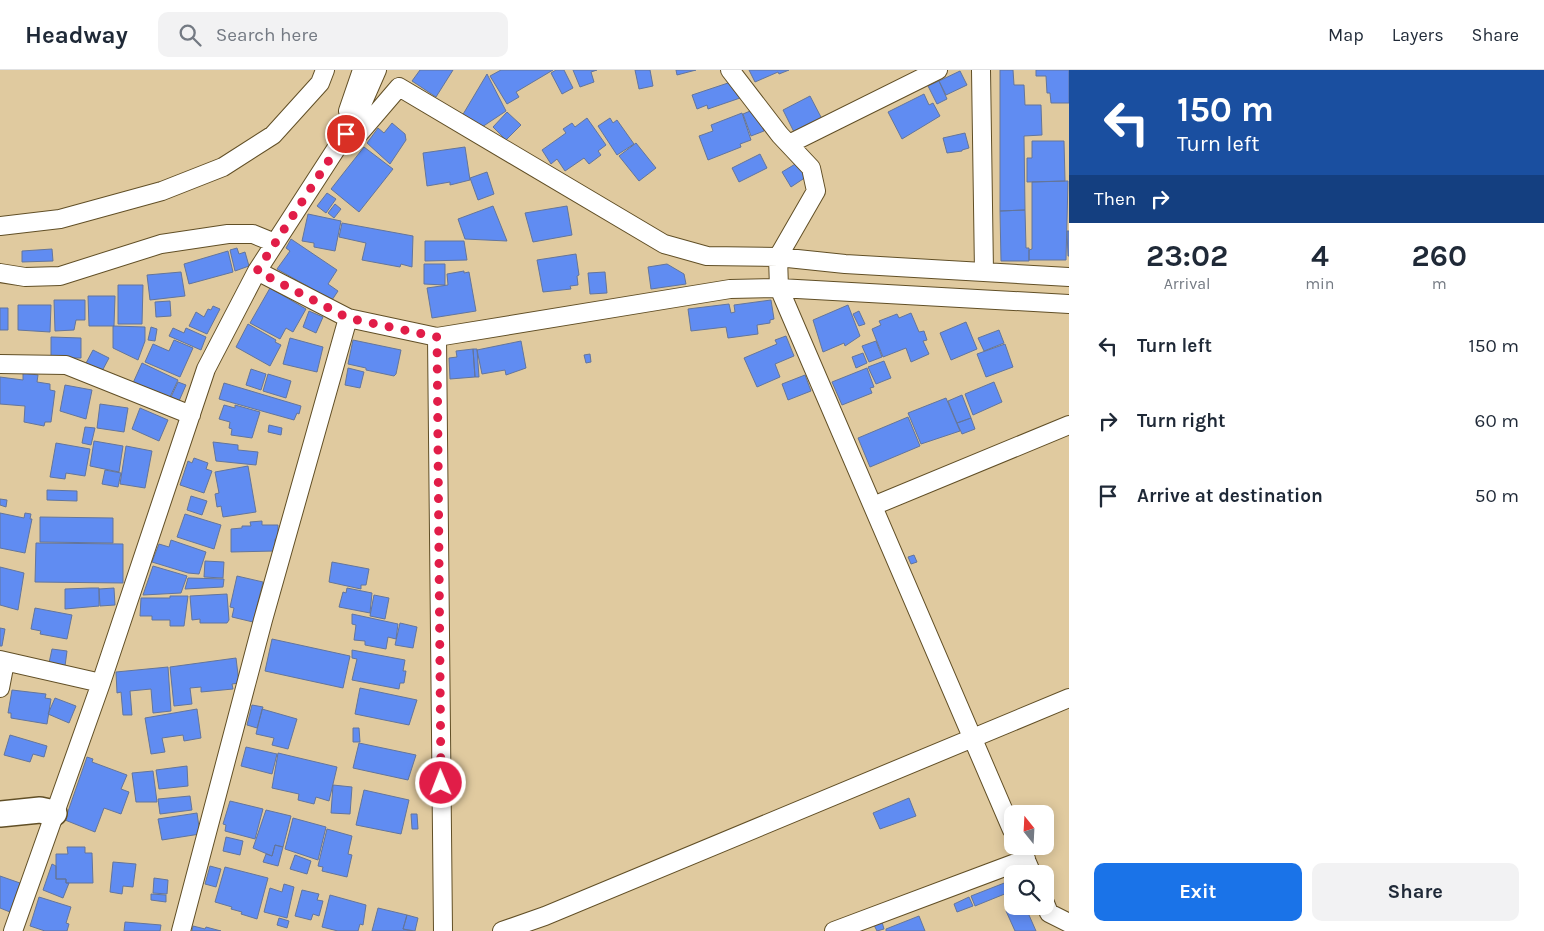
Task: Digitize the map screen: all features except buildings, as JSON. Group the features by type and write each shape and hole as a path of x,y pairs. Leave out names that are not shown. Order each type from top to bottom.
{"street":[{"path":"0,226 60,219 162,191 223,167 273,135 320,83 325,70"},
{"path":"337,150 362,70"},
{"path":"13,931 101,683 206,369 257,271 356,118 377,70"},
{"path":"730,70 789,144 811,168 816,191 778,257 779,288 1004,812"},
{"path":"789,144 938,70"},
{"path":"981,70 984,272"},
{"path":"337,150 350,143 399,87 664,244 707,256 778,257 845,264 1069,277"},
{"path":"0,273 25,277 60,276 161,244 228,234 253,234 275,242"},
{"path":"257,271 348,318 437,337 730,289 779,288 1069,304"},
{"path":"181,931 263,620 348,318"},
{"path":"437,337 443,931"},
{"path":"0,364 66,365 191,415"},
{"path":"873,506 1069,425"},
{"path":"0,688 3,661 101,683"},
{"path":"502,931 972,740 1069,698"},
{"path":"0,814 40,810 54,813"},
{"path":"834,931 1026,860"},
{"path":"1053,915 1069,924"}],"route":[{"path":"346,134 257,271 348,318 437,337 440,497 441,783"}]}
